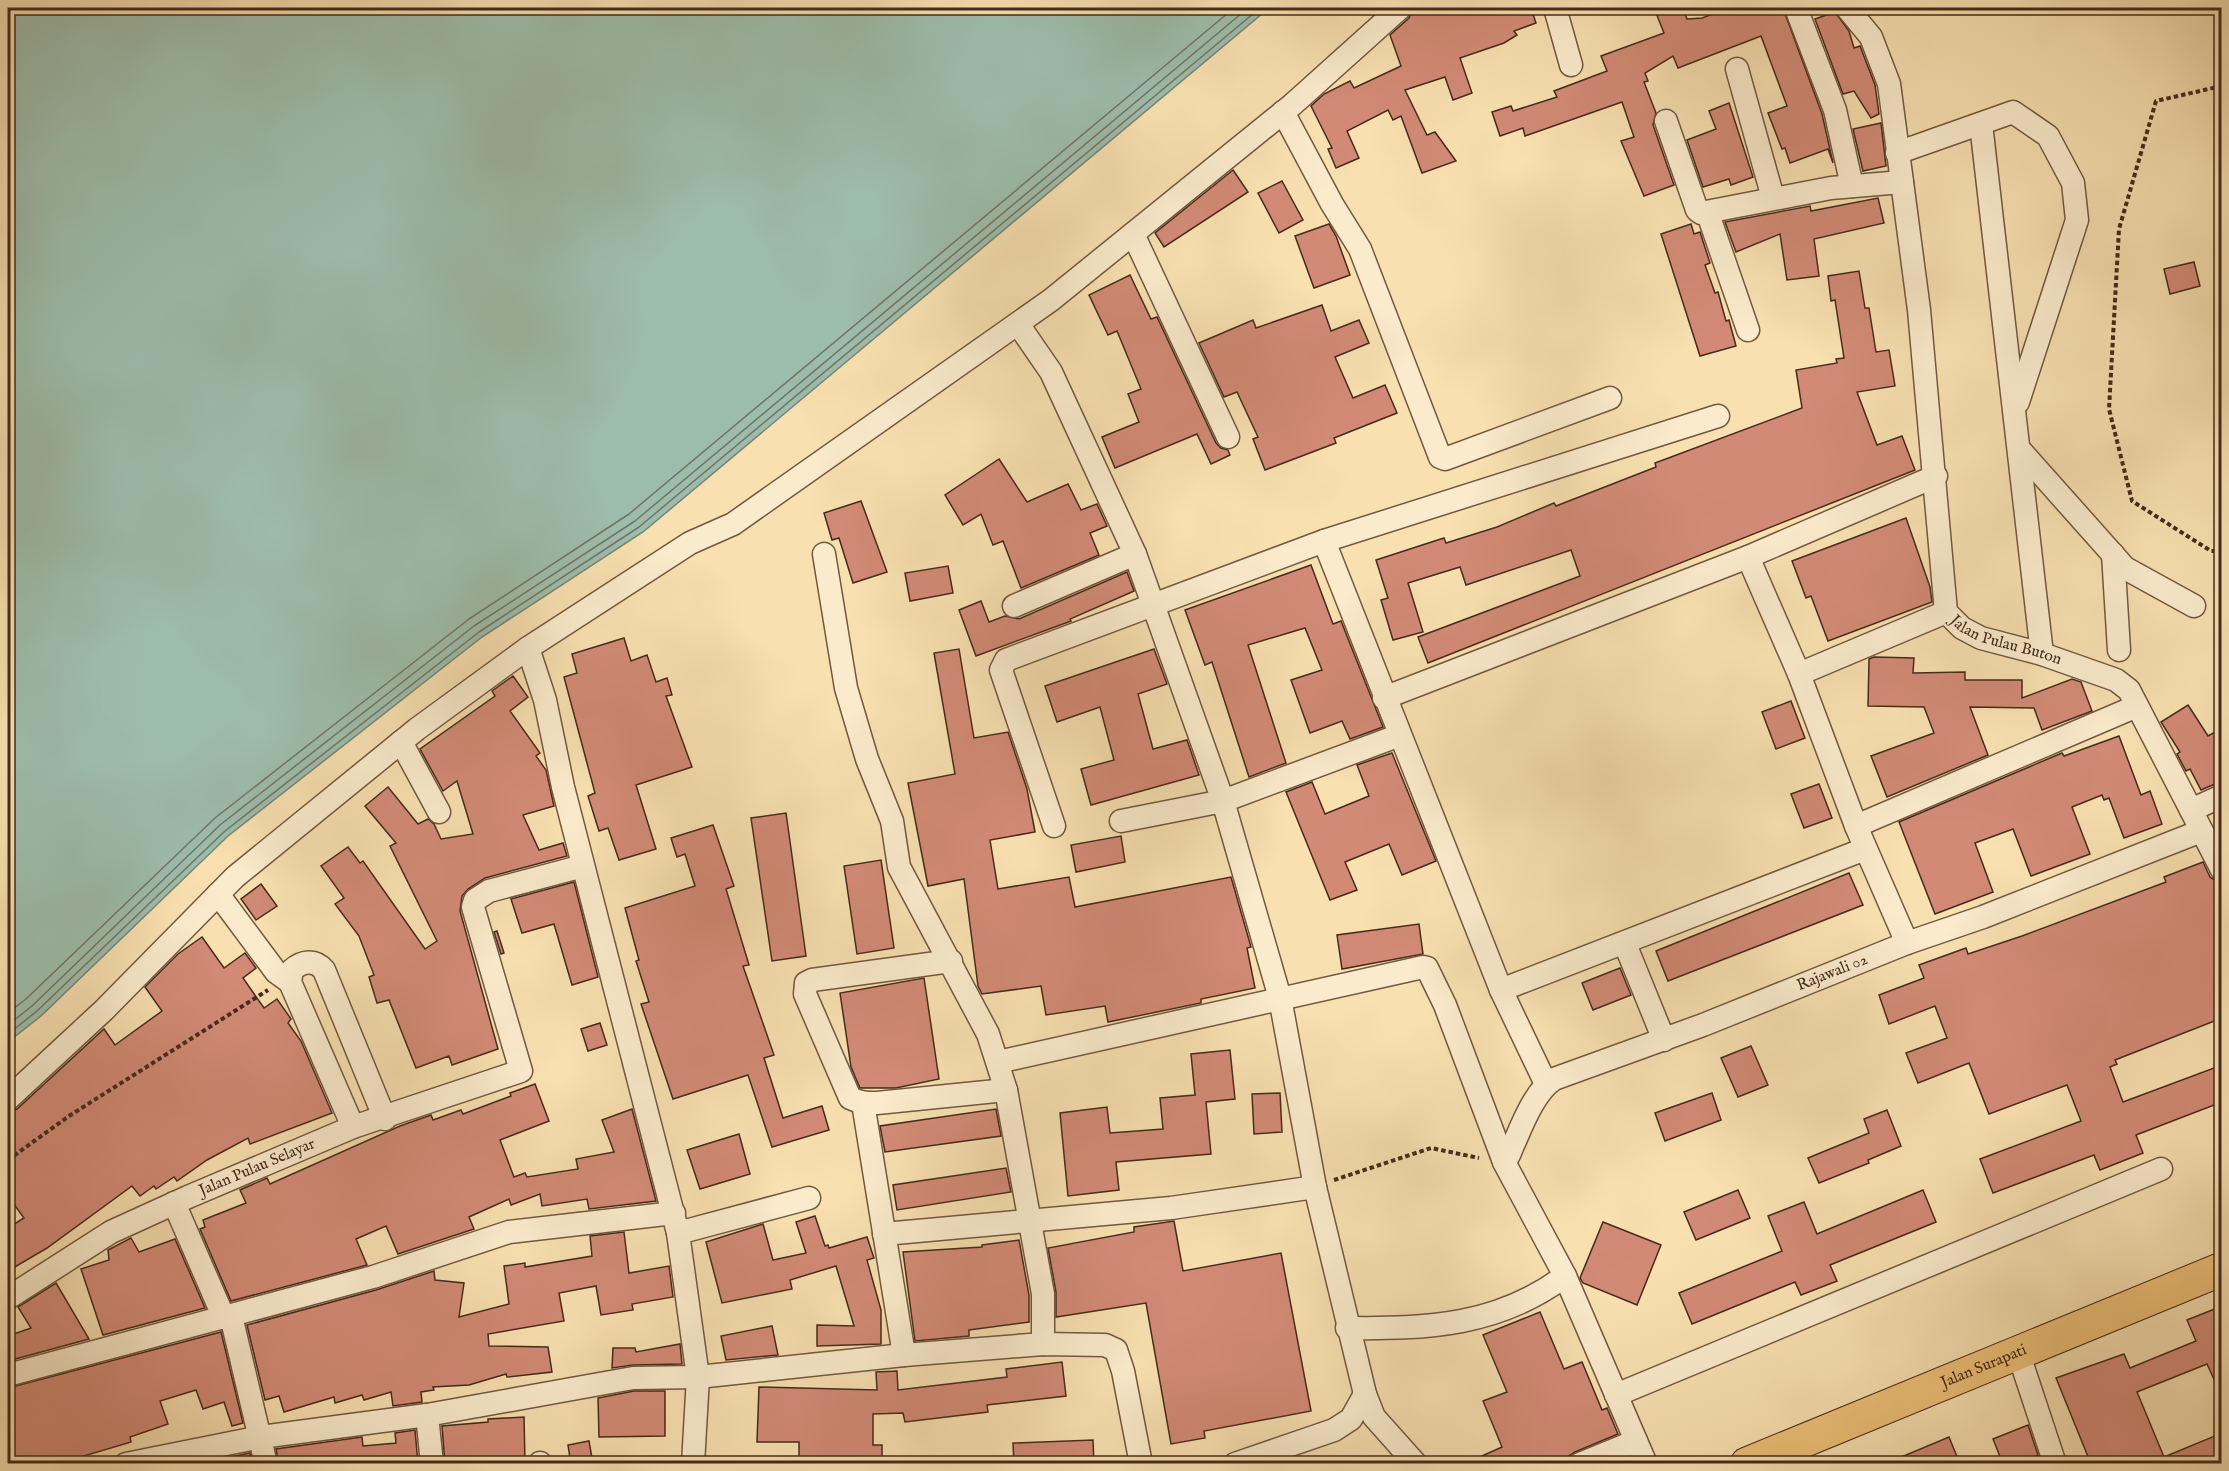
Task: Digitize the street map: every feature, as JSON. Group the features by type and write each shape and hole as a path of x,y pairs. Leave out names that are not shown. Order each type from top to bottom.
{"highway":[{"name":"Jalan Surapati","path":"1747,1464 2222,1269"}],"street":[{"path":"8,1099 104,1010 235,877 400,742 528,648 690,543 733,524 1018,324 1283,112 1400,8"},
{"path":"1555,8 1571,65"},
{"path":"1796,8 1835,110 1852,186"},
{"name":"Jalan Pulau Buton","path":"1847,8 1871,37 1889,84 1919,310 1947,612 1962,628 1981,638 2042,654 2116,680 2129,690 2222,870"},
{"path":"1737,69 1773,198"},
{"path":"1283,112 1332,204 1360,249 1442,460 1610,398"},
{"path":"1897,153 2013,112 2048,136 2073,183 2077,220 2016,409"},
{"path":"1666,121 1697,210 1708,214 1773,198 1852,186 1902,182"},
{"path":"1981,124 2016,409 2042,654"},
{"path":"1708,214 1748,330"},
{"path":"1133,234 1228,437"},
{"path":"1018,324 1052,372 1135,554 1223,801 1280,998 1315,1187 1347,1328 1365,1394 1374,1417 1416,1464"},
{"path":"1054,826 1001,670 1002,664 1154,604 1324,541 1718,416"},
{"path":"2020,450 2125,568 2194,606"},
{"path":"1384,698 1748,557 1936,476"},
{"path":"1324,541 1501,990 1546,1084 1504,1162"},
{"path":"824,554 846,688 867,759 892,821 899,867 988,1034 1006,1090 1043,1294 1043,1344"},
{"path":"1014,606 1135,554"},
{"path":"2113,554 2120,650"},
{"path":"1748,557 1799,674 1865,849 1907,943"},
{"path":"1799,674 1947,612"},
{"path":"528,648 545,700 563,787 676,1223 698,1377 693,1464"},
{"path":"1856,826 2137,706"},
{"path":"1121,821 1223,801 1400,735"},
{"path":"400,742 439,812"},
{"path":"2191,810 2222,796"},
{"name":"Rajawali 02","path":"1546,1084 2201,831"},
{"path":"1501,990 1625,944 1865,849"},
{"name":"Jalan Pulau Selayar","path":"10,1292 111,1232 174,1203 353,1127 385,1119 521,1071 474,907 475,900 489,891 583,866"},
{"path":"218,894 276,972 287,980 353,1127"},
{"path":"1625,944 1664,1040"},
{"path":"951,961 806,983 805,994 850,1098 863,1104 1006,1090"},
{"path":"287,980 292,970 304,963 316,963 324,970 385,1119"},
{"path":"998,1062 1280,998 1427,968 1445,1005 1504,1162 1565,1276 1646,1464"},
{"path":"863,1104 904,1355"},
{"path":"1616,1395 2161,1169"},
{"path":"884,1234 1171,1208 1315,1187"},
{"path":"8,1375 373,1277 509,1232 676,1223 809,1198"},
{"path":"174,1203 227,1317 261,1437 266,1464"},
{"path":"1347,1328 1411,1329 1456,1323 1500,1312 1545,1291 1565,1276"},
{"path":"126,1464 178,1458 261,1437 427,1414 633,1378 698,1377 904,1355 1043,1344 1105,1345 1116,1350 1123,1371 1141,1464"},
{"path":"2018,1352 2055,1458 2055,1464"},
{"path":"1235,1464 1334,1430 1350,1419 1365,1394"},
{"path":"427,1414 432,1464"},
{"path":"1580,1464 1636,1441"}],"path":[{"path":"2222,86 2156,101 2119,229 2109,409 2132,501 2211,551 2222,551"},
{"path":"8,1160 69,1116 287,980"},
{"path":"1315,1187 1431,1148 1504,1162"}],"water":[{"path":"8,8 1269,8 643,532 482,637 228,836 41,1016 8,1042"}],"building":[{"path":"1413,8 1531,8 1536,23 1514,31 1517,35 1504,43 1460,58 1472,93 1453,100 1445,77 1405,90 1427,135 1435,132 1456,161 1422,173 1401,116 1393,120 1388,110 1347,131 1359,158 1336,168 1328,149 1332,148 1311,106 1324,94 1350,81 1354,88 1401,66 1390,35 1409,18"},
{"path":"1654,8 1683,8 1687,19 1702,18 1729,8 1783,8 1822,114 1833,163 1828,149 1790,163 1785,148 1782,149 1768,113 1787,106 1761,36 1678,68 1673,56 1645,73 1648,81 1644,82 1656,113 1653,125 1674,185 1644,196 1621,141 1634,137 1622,102 1525,136 1523,128 1500,136 1492,112 1511,106 1513,111 1557,97 1554,91 1607,71 1601,56 1664,33"},
{"path":"1835,12 1849,31 1854,48 1860,46 1875,85 1879,114 1871,118 1854,91 1843,94 1815,19"},
{"path":"1729,103 1753,177 1731,185 1729,179 1703,187 1687,140 1716,129 1709,111"},
{"path":"1881,123 1886,166 1863,171 1853,129"},
{"path":"1233,170 1248,192 1164,247 1155,233"},
{"path":"1282,181 1303,220 1279,233 1258,193"},
{"path":"1878,198 1884,223 1814,239 1819,276 1787,280 1780,234 1736,252 1725,222 1810,206 1811,211"},
{"path":"1329,224 1336,236 1350,275 1314,288 1295,236"},
{"path":"1691,224 1694,234 1700,232 1710,263 1705,265 1715,293 1718,292 1726,321 1729,320 1736,346 1700,356 1661,234"},
{"path":"2194,262 2200,286 2170,294 2164,269"},
{"path":"1859,271 1865,308 1869,308 1876,352 1889,350 1895,386 1857,392 1877,445 1902,436 1915,470 1428,663 1418,637 1580,576 1571,550 1466,585 1460,567 1408,583 1423,632 1393,640 1381,600 1388,598 1376,560 1444,538 1446,543 1497,527 1554,503 1556,506 1656,467 1655,463 1802,408 1796,370 1837,363 1836,359 1844,358 1835,300 1831,301 1828,276"},
{"path":"1130,275 1151,319 1157,317 1216,443 1228,450 1230,455 1211,464 1197,434 1115,468 1102,437 1139,422 1128,394 1141,389 1117,331 1108,335 1089,295"},
{"path":"1322,305 1331,331 1359,320 1369,343 1335,357 1353,398 1385,385 1397,413 1334,438 1336,443 1265,470 1253,439 1258,437 1237,392 1224,397 1199,343 1253,320 1256,328"},
{"path":"999,459 1027,502 1068,484 1081,510 1097,504 1107,526 1090,533 1099,555 1021,588 1003,541 993,545 981,514 963,525 945,495"},
{"path":"861,501 887,572 853,583 839,538 832,540 824,513"},
{"path":"1906,518 1930,587 1932,602 1828,641 1811,596 1806,598 1792,561"},
{"path":"1311,565 1333,624 1341,621 1383,727 1350,739 1342,721 1310,733 1291,680 1322,670 1305,628 1248,645 1286,763 1249,777 1212,662 1205,665 1185,610"},
{"path":"948,566 953,593 910,601 905,573"},
{"path":"1127,572 1134,591 1070,619 1071,621 976,656 959,610 981,601 989,622 1005,616 1019,619"},
{"path":"624,638 631,661 647,655 656,682 667,678 672,695 666,696 692,767 636,785 656,849 619,860 608,828 599,831 588,796 595,793 564,677 577,673 572,654"},
{"path":"959,649 974,738 1008,732 1027,789 1035,832 990,840 998,889 1069,877 1075,907 1231,877 1251,947 1247,948 1255,988 1201,999 1201,1003 1108,1022 1105,1006 1046,1015 1041,986 982,994 978,986 964,879 928,886 908,783 955,774 934,653"},
{"path":"1154,649 1167,684 1138,694 1153,749 1187,740 1199,775 1091,805 1081,769 1114,760 1100,707 1057,722 1045,686"},
{"path":"1874,657 1914,658 1913,673 1965,672 1965,680 2022,680 2022,698 2072,679 2081,682 2092,711 2042,730 2034,708 1970,707 1988,755 1887,797 1871,756 1934,733 1924,707 1868,706 1869,659"},
{"path":"513,676 528,697 510,711 540,753 536,756 546,770 554,806 523,815 539,850 563,843 567,856 485,878 468,889 462,896 460,911 498,1049 452,1065 449,1056 416,1068 389,1000 377,1003 369,977 374,975 359,936 335,904 344,898 321,866 348,847 360,863 363,861 425,949 437,941 390,846 396,843 365,806 388,787 418,824 428,819 434,824 441,839 473,834 457,781 443,791 420,749 495,696 492,691"},
{"path":"1791,701 1805,738 1776,749 1762,712"},
{"path":"2188,705 2208,736 2222,728 2222,781 2201,790 2190,769 2186,771 2177,754 2180,752 2161,722"},
{"path":"2119,736 2141,795 2150,791 2162,824 2124,838 2109,798 2104,800 2102,795 2072,807 2090,854 2031,876 2013,829 1975,843 1993,892 1935,914 1899,822 2062,753 2064,756"},
{"path":"1392,753 1436,861 1402,875 1389,844 1345,862 1357,890 1330,900 1286,792 1312,782 1325,814 1369,796 1357,765"},
{"path":"1819,784 1832,818 1804,828 1791,794"},
{"path":"786,813 806,956 772,961 751,818"},
{"path":"713,825 734,886 726,889 749,965 743,966 774,1055 764,1058 783,1118 822,1106 829,1130 772,1147 748,1075 673,1099 641,1004 649,1002 636,961 639,960 625,908 695,886 685,854 677,857 671,838"},
{"path":"1121,836 1125,862 1076,872 1071,845"},
{"path":"881,860 894,948 857,954 844,866"},
{"path":"2203,862 2210,877 2222,886 2222,1018 2115,1060 2117,1064 2110,1067 2123,1102 2222,1065 2222,1102 2136,1135 2143,1153 2100,1170 2094,1155 1993,1193 1980,1159 2081,1121 2067,1085 1989,1114 1969,1063 1918,1083 1906,1053 1947,1038 1935,1006 1889,1024 1879,995 1924,978 1919,965 1966,948 1968,954 2022,936 2166,882 2164,877"},
{"path":"1849,873 1863,905 1668,981 1656,951"},
{"path":"574,882 598,977 572,985 554,924 522,933 511,899"},
{"path":"261,884 277,906 256,920 241,899"},
{"path":"1419,924 1423,954 1342,969 1337,935"},
{"path":"497,931 504,953 501,954 494,932"},
{"path":"202,937 224,968 245,953 256,968 243,978 264,1008 277,999 291,1019 288,1023 301,1041 332,1113 250,1144 248,1138 207,1160 177,1181 174,1177 156,1189 154,1186 140,1196 132,1186 47,1248 8,1271 8,1228 24,1218 8,1196 8,1112 17,1109 104,1029 115,1045 162,1011 145,987 178,954"},
{"path":"1620,968 1631,995 1593,1010 1582,983"},
{"path":"924,978 939,1079 896,1088 860,1088 851,1067 840,993"},
{"path":"600,1023 607,1045 588,1051 581,1029"},
{"path":"1751,1046 1768,1085 1738,1097 1721,1058"},
{"path":"1230,1050 1235,1099 1206,1102 1211,1154 1116,1162 1119,1190 1068,1196 1060,1113 1107,1107 1110,1133 1163,1129 1160,1098 1195,1095 1191,1054"},
{"path":"535,1084 549,1121 500,1140 514,1177 525,1173 527,1177 578,1169 576,1159 614,1152 602,1120 632,1109 656,1201 589,1209 587,1199 542,1206 540,1194 511,1205 509,1199 469,1217 474,1229 398,1254 386,1226 356,1239 367,1265 231,1301 200,1229 205,1227 203,1220 246,1203 240,1190 267,1178 270,1184 400,1126 431,1115 433,1120 461,1110 463,1114 511,1096 510,1093"},
{"path":"1280,1093 1282,1132 1254,1134 1252,1094"},
{"path":"1712,1093 1721,1120 1665,1141 1655,1113"},
{"path":"996,1109 1001,1136 885,1152 880,1126"},
{"path":"1887,1110 1901,1146 1868,1160 1869,1163 1819,1183 1808,1158 1869,1133 1864,1119"},
{"path":"739,1134 750,1174 700,1189 687,1150"},
{"path":"1006,1168 1011,1192 897,1210 893,1185"},
{"path":"1738,1190 1750,1218 1696,1240 1684,1212"},
{"path":"1923,1190 1936,1222 1830,1265 1837,1281 1801,1295 1795,1282 1692,1324 1679,1293 1782,1251 1768,1216 1804,1202 1817,1234"},
{"path":"815,1216 825,1246 828,1245 829,1248 867,1237 874,1258 867,1260 881,1310 881,1344 817,1346 817,1325 854,1326 836,1266 790,1280 792,1289 722,1303 706,1242 763,1224 773,1260 806,1253 796,1222"},
{"path":"1174,1221 1183,1271 1281,1253 1311,1411 1204,1431 1205,1438 1171,1444 1146,1303 1056,1317 1056,1292 1048,1248 1134,1232 1134,1227"},
{"path":"1603,1222 1661,1245 1637,1305 1583,1283 1580,1278"},
{"path":"624,1232 629,1273 669,1266 673,1297 632,1304 633,1310 601,1315 596,1286 559,1293 564,1321 488,1334 489,1346 548,1347 552,1372 507,1377 506,1374 469,1385 433,1387 434,1390 421,1392 422,1402 393,1406 391,1392 364,1400 362,1395 335,1403 334,1397 284,1412 279,1396 265,1400 247,1325 376,1290 434,1271 435,1280 464,1283 459,1317 509,1304 504,1266 525,1263 525,1267 592,1256 590,1236"},
{"path":"131,1238 139,1252 175,1239 205,1308 103,1335 81,1269 109,1260 108,1250"},
{"path":"1019,1240 1029,1295 1029,1322 969,1330 969,1336 915,1341 903,1252 982,1247 982,1245"},
{"path":"56,1283 89,1339 8,1361 8,1336 31,1328 18,1307"},
{"path":"2217,1308 2222,1319 2222,1397 2207,1364 2137,1392 2164,1457 2222,1433 2222,1464 2091,1464 2056,1378 2124,1354 2130,1368 2196,1341 2187,1320"},
{"path":"1540,1312 1564,1369 1582,1362 1602,1410 1607,1408 1618,1434 1575,1452 1569,1456 1567,1464 1464,1464 1502,1447 1483,1401 1507,1392 1483,1335"},
{"path":"772,1326 778,1355 726,1360 721,1336"},
{"path":"221,1332 243,1423 232,1426 224,1402 203,1409 196,1390 160,1401 168,1424 130,1437 131,1442 57,1464 8,1464 8,1388"},
{"path":"680,1344 682,1364 612,1368 613,1348 635,1348 636,1352"},
{"path":"1062,1362 1066,1396 987,1405 988,1412 905,1422 903,1413 873,1414 873,1445 882,1445 882,1464 799,1464 799,1442 757,1442 759,1387 877,1390 876,1372 897,1371 898,1390 1007,1377 1006,1369"},
{"path":"634,1391 665,1391 665,1436 599,1437 598,1398"},
{"path":"524,1417 525,1464 445,1464 442,1426 488,1422 488,1419"},
{"path":"2028,1425 2038,1455 2018,1464 2003,1464 1993,1439"},
{"path":"415,1430 418,1464 279,1464 276,1449 362,1437 363,1446 396,1443 395,1433"},
{"path":"1949,1437 1960,1464 1887,1464 1887,1463"},
{"path":"1093,1440 1094,1464 1014,1464 1013,1443"},
{"path":"589,1441 593,1464 571,1464 568,1445"},
{"path":"250,1453 252,1464 227,1464 226,1458"}]}
